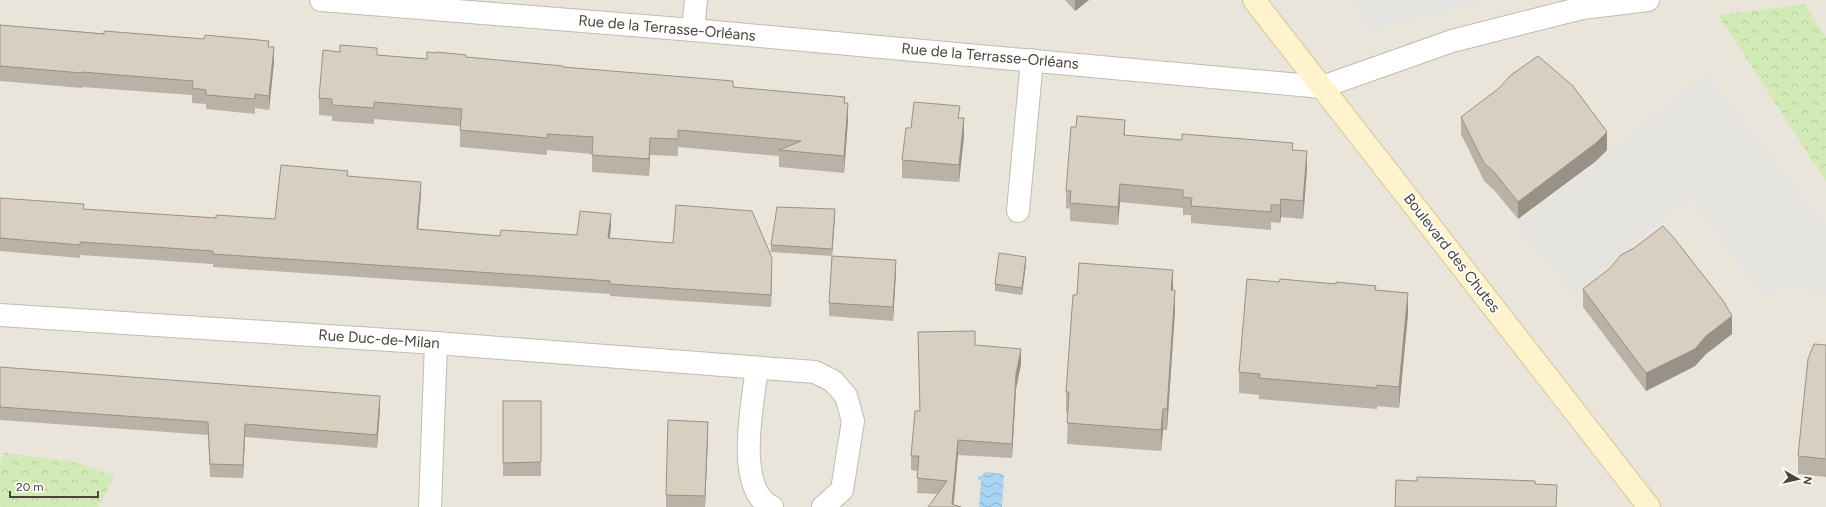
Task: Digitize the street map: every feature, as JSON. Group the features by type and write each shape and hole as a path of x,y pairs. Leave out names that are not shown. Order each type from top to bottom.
{"street":[{"name":"Rue de la Terrasse-Orléans","path":"321,0 693,30 1322,87 1452,41 1581,4 1648,0"},
{"path":"693,30 696,0"},
{"name":"Boulevard des Chutes","path":"1254,0 1649,507"},
{"path":"1018,211 1032,60"},
{"name":"Rue Duc-de-Milan","path":"0,315 436,342 815,372 833,381 846,396 853,421 842,490 823,507"},
{"path":"430,507 436,342"},
{"path":"757,368 748,464 753,486 764,503 772,507"}],"shaded area":[{"path":"0,0 1826,0 1826,507 0,507"},
{"path":"1352,0 1489,0 1371,30"},
{"path":"1706,74 1826,227 1826,292 1783,286 1766,300 1690,198 1573,294 1516,225"}],"green space":[{"path":"1805,4 1826,37 1826,181 1718,15"},
{"path":"3,453 71,461 115,476 98,507 0,507 0,467"}],"water":[{"path":"985,472 1004,475 1002,507 979,507 981,480 978,480 978,476 982,476"}],"building":[{"path":"0,25 104,34 104,31 204,39 205,35 269,41 268,47 274,47 269,96 255,94 255,99 206,95 206,90 192,88 193,81 0,66"},
{"path":"340,45 377,48 377,55 427,59 427,52 437,52 466,55 466,57 563,67 733,81 733,87 845,97 844,103 848,103 844,156 779,150 801,141 678,130 678,139 650,138 649,159 592,155 593,137 547,134 547,138 460,130 462,109 374,102 374,108 332,105 332,99 319,98 323,50 340,52"},
{"path":"1538,56 1573,86 1607,132 1596,143 1518,202 1494,172 1484,163 1461,117 1498,89 1511,75"},
{"path":"914,102 960,106 958,118 964,118 959,165 902,160 906,128 911,128"},
{"path":"1077,116 1125,120 1124,135 1182,140 1182,134 1293,143 1292,150 1307,151 1303,201 1281,199 1280,205 1271,205 1271,212 1191,206 1192,198 1183,197 1183,190 1120,184 1118,207 1070,203 1071,191 1066,191 1071,127 1076,127"},
{"path":"281,165 348,171 347,176 421,182 417,229 500,236 501,230 577,235 580,211 611,214 608,238 673,243 676,205 752,211 772,258 771,295 610,284 610,281 213,254 213,251 80,242 80,245 0,238 0,198 84,204 83,209 216,218 216,215 275,219"},
{"path":"777,207 835,209 832,249 771,245"},
{"path":"1663,226 1724,302 1732,316 1706,336 1695,349 1646,373 1583,289 1609,269 1621,255 1634,248"},
{"path":"999,253 1026,257 1022,288 995,284"},
{"path":"832,256 896,260 893,307 829,303"},
{"path":"1079,263 1173,270 1171,290 1175,290 1167,409 1163,409 1161,430 1067,423 1069,392 1066,392 1073,295 1077,295"},
{"path":"1247,279 1279,282 1280,279 1336,284 1336,282 1376,286 1375,290 1408,293 1399,387 1377,385 1377,388 1259,378 1260,374 1239,372"},
{"path":"975,331 975,345 1021,349 1016,374 1012,444 958,440 952,504 961,507 928,507 947,481 917,478 919,456 911,456 915,411 920,411 918,332"},
{"path":"1814,344 1826,345 1826,459 1798,456 1808,359"},
{"path":"0,367 380,396 377,435 245,424 243,465 210,464 208,422 0,407"},
{"path":"503,401 541,401 541,462 503,463"},
{"path":"668,420 708,422 705,496 666,495"},
{"path":"1417,477 1535,481 1535,484 1557,485 1556,507 1395,507 1396,480 1417,481"}]}
